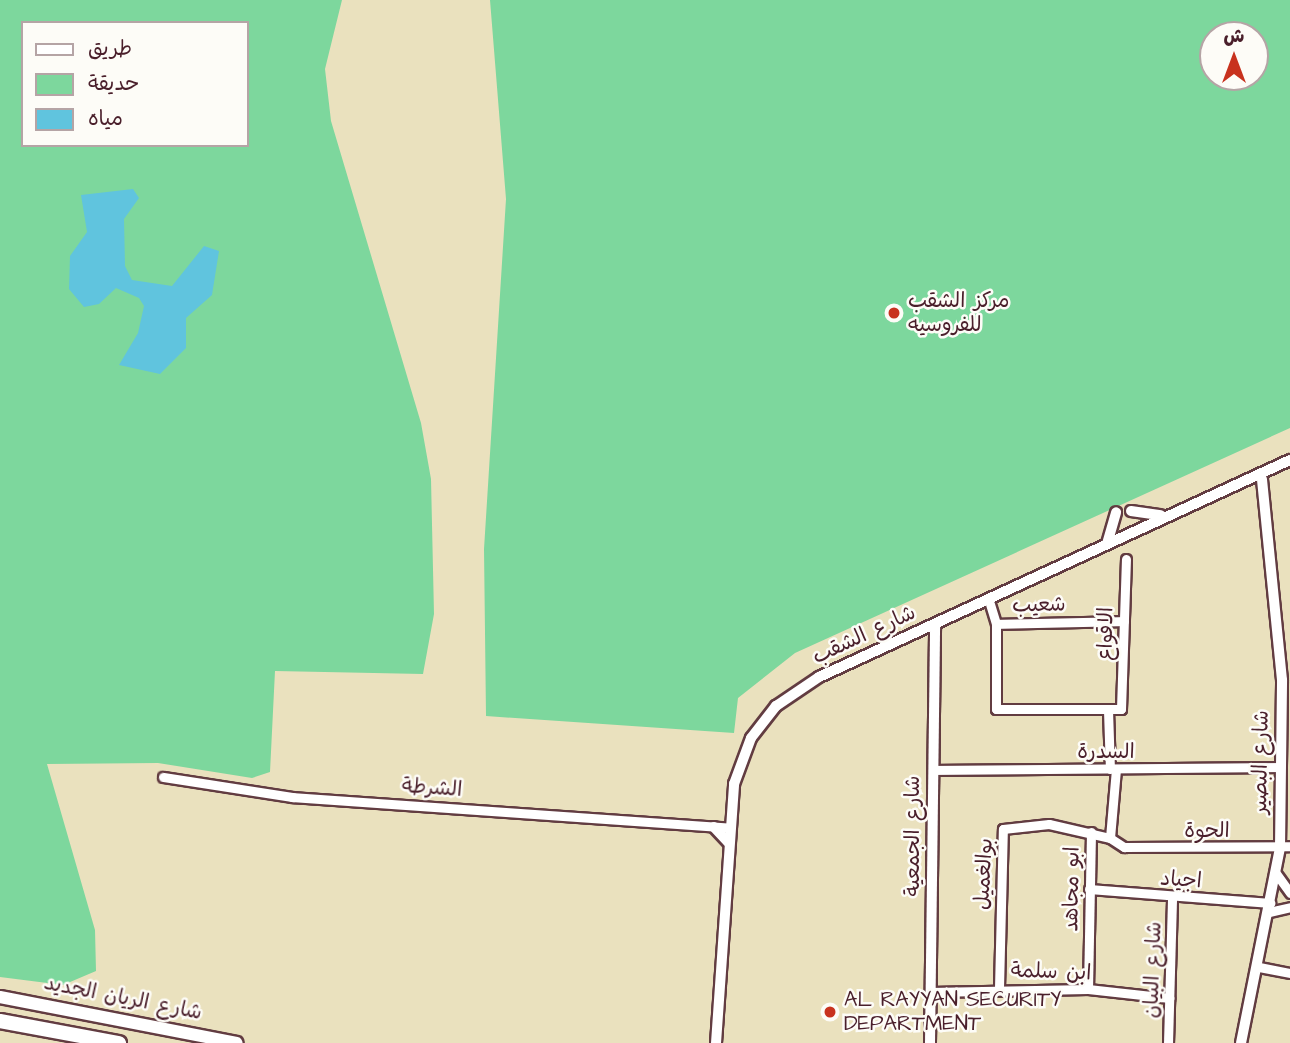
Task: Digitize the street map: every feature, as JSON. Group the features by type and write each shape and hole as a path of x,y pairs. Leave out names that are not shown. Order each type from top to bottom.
{"highway":[{"path":"0,1021 119,1043"}],"main road":[{"name":"شارع الريان الجديد","path":"0,997 174,1030 198,1040 237,1043"}],"street":[{"name":"شارع الشقب","path":"718,1043 739,784 760,732 803,691 1107,544 1290,460"},
{"name":"شارع الشقب","path":"934,627 1290,467"},
{"name":"شارع البصير","path":"1241,1043 1259,967 1275,872 1285,847 1283,762 1286,679 1262,480"},
{"path":"1131,511 1153,517 1206,498"},
{"path":"1107,544 1116,512"},
{"name":"الاقواع","path":"1108,710 1121,709 1126,559"},
{"path":"990,604 996,624 996,709 1108,710 1113,769 1110,838"},
{"name":"شعيب","path":"996,624 1124,621"},
{"name":"شارع الجمعية","path":"930,1043 934,627"},
{"name":"شارع الشقب","path":"727,909 732,809 743,755 769,713 809,682 894,646"},
{"name":"السدرة","path":"933,770 1113,769 1283,762"},
{"name":"الشرطة","path":"163,777 292,797 731,826"},
{"path":"729,844 714,825 732,809"},
{"name":"بوالغميل","path":"999,988 1003,829 1026,824 1091,832 1110,838"},
{"name":"ابو مجاهد","path":"1088,989 1091,832"},
{"name":"الحوة","path":"1110,838 1124,847 1285,847"},
{"path":"1275,872 1290,893"},
{"name":"اجياد","path":"1089,890 1290,907"},
{"name":"شارع البيان","path":"1168,1043 1172,897"},
{"path":"1259,967 1290,973"},
{"name":"ابن سلمة","path":"930,992 999,988 1088,989 1170,998"}],"green space":[{"path":"0,0 342,0 325,69 331,121 421,423 431,479 434,614 423,674 275,671 270,772 252,778 158,763 47,764 95,930 96,971 63,985 0,977"},
{"name":"مركز الشقب للفروسيه","path":"490,0 1290,0 1290,428 795,653 738,698 734,733 486,716 484,549 506,199"}],"water":[{"path":"133,189 139,198 124,219 125,266 132,280 172,286 204,246 219,251 212,295 186,318 186,348 160,374 119,365 138,333 144,306 139,298 116,288 99,304 84,307 69,289 70,256 87,232 81,195"}],"place":[{"name":"مركز الشقب للفروسيه","path":"894,313"},
{"name":"AL RAYYAN SECURITY DEPARTMENT","path":"830,1012"}]}
